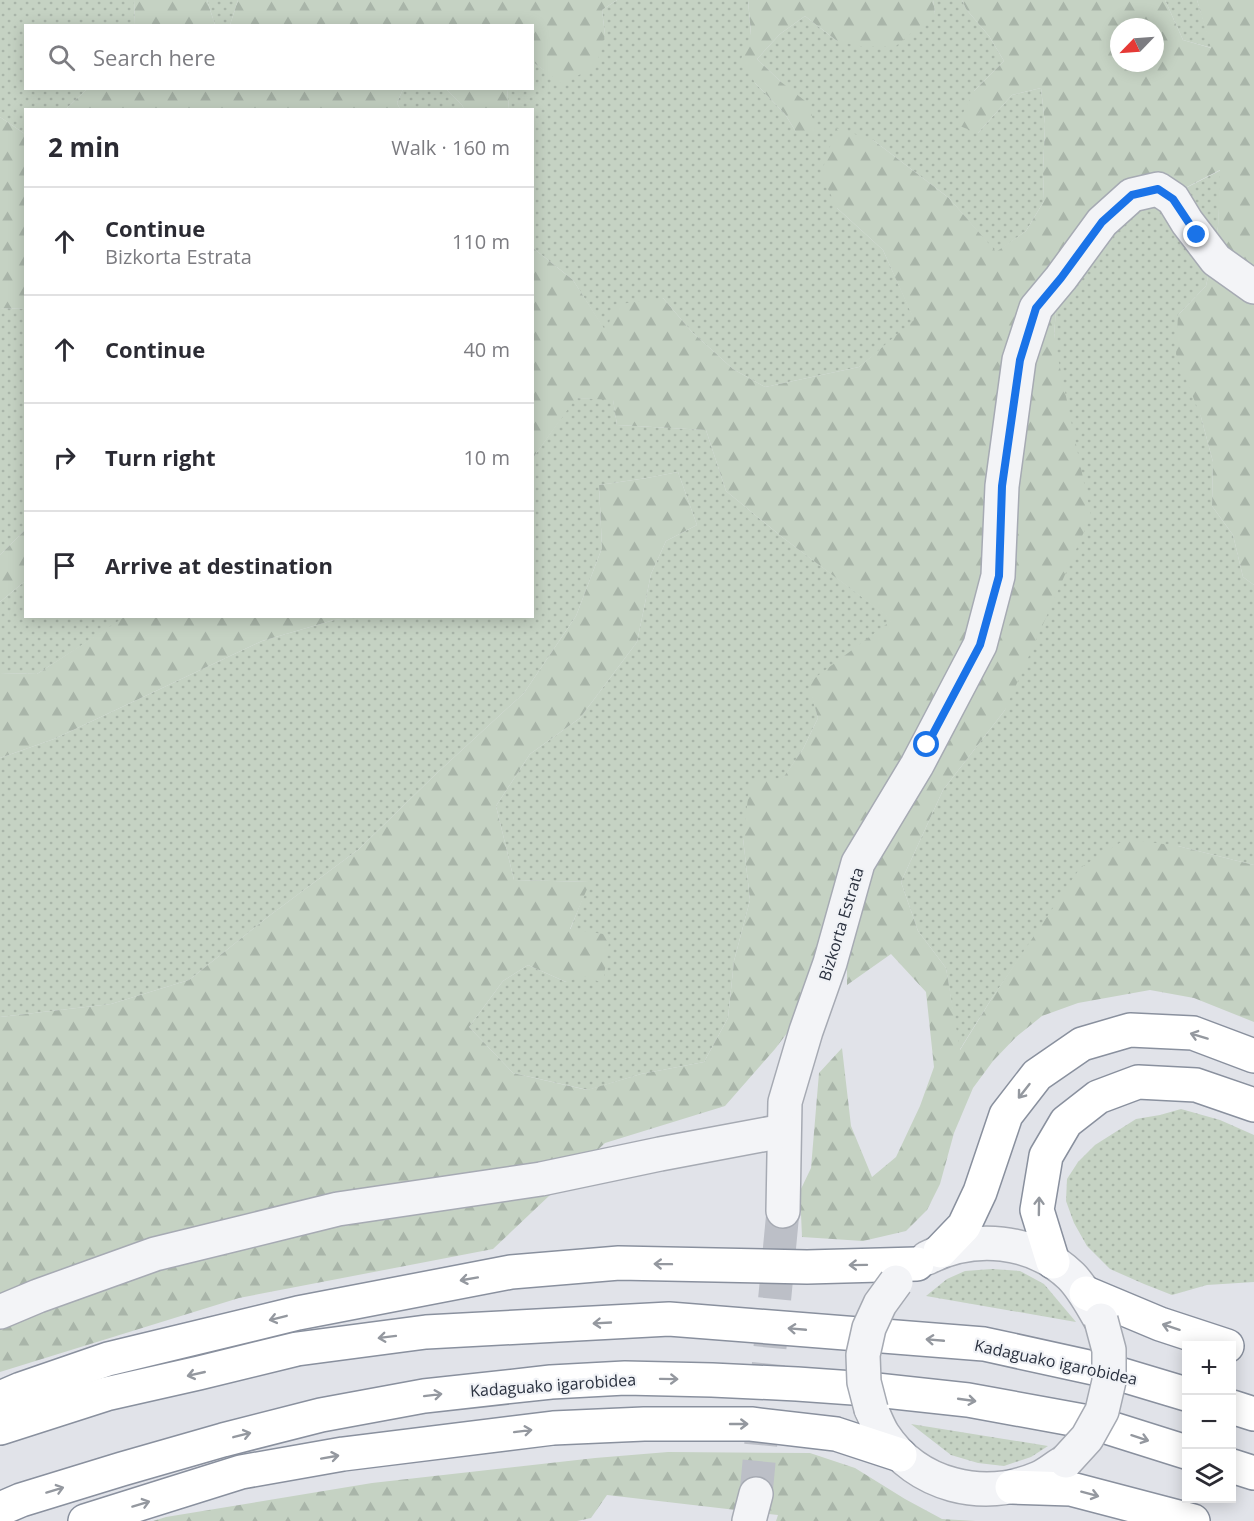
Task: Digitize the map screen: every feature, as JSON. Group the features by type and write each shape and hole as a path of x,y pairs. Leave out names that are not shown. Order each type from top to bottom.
{"highway":[{"path":"0,1398 108,1359 298,1313 511,1272 619,1263 807,1267 918,1266 964,1226 980,1192 1006,1115 1037,1075 1082,1044 1130,1030 1193,1034 1254,1056"},
{"path":"1053,1262 1037,1210 1046,1156 1066,1122 1098,1097 1138,1082 1196,1085 1254,1105"},
{"path":"1093,1307 1160,1323 1212,1341"},
{"name":"Kadaguako igarobidea","path":"0,1428 106,1394 297,1349 426,1332 669,1319 984,1344 1116,1373 1182,1393"},
{"path":"1236,1348 1254,1353"},
{"name":"Kadaguako igarobidea","path":"0,1509 21,1500 122,1469 321,1415 424,1396 550,1382 625,1378 797,1384 968,1400 1094,1423 1182,1451"},
{"path":"1236,1408 1254,1414"},
{"path":"85,1521 241,1472 343,1454 553,1428 644,1424 751,1424 836,1434 900,1455"},
{"path":"1236,1467 1254,1473"},
{"path":"1012,1487 1071,1489 1193,1521"}],"street":[{"name":"Bizkorta Estrata","path":"783,1211 785,1102 806,1031 830,963 858,863 916,765 980,645 999,576 1002,486 1020,360 1036,308 1102,222 1132,195 1158,189 1173,199 1187,222 1216,260 1254,287"},
{"path":"0,1312 155,1254 338,1209 541,1179 783,1131"},
{"path":"986,1242 1010,1245 1032,1251 1053,1262 1071,1276 1093,1307 1109,1350 1109,1381 1104,1401 1087,1438 1066,1461 1041,1477 1012,1487 981,1490 952,1485 924,1473 900,1455 883,1434 871,1409 864,1382 863,1355 869,1328 880,1304 918,1266 963,1245 986,1242"}],"green space":[{"path":"0,0 134,0 135,24 24,24 24,90 86,90 67,108 24,108 24,133 0,117"},
{"path":"134,0 207,0 215,24 135,24"},
{"path":"207,0 238,0 230,24 215,24"},
{"path":"238,0 617,0 602,10 605,35 596,66 562,84 534,63 534,24 230,24"},
{"path":"617,0 748,0 755,83 785,114 796,132 781,82 757,59 780,34 805,16 837,41 935,13 933,0 962,0 966,9 989,36 1004,61 974,91 978,133 1012,95 1041,88 1045,124 1044,201 1026,231 996,253 949,198 873,140 837,208 883,250 915,321 859,367 765,387 733,369 692,332 663,298 607,334 573,280 534,249 534,108 509,108 507,90 534,90 534,63 544,70 605,35 602,10"},
{"path":"748,0 933,0 935,13 896,46 860,46 837,41 805,16 780,34 757,59 809,104 816,133 796,132 785,114 755,83 741,59 751,34"},
{"path":"962,0 1165,0 1183,40 1211,48 1197,0 1254,0 1254,585 1243,577 1233,535 1212,506 1213,462 1201,417 1176,354 1178,315 1206,286 1218,227 1220,170 1117,223 1056,306 1054,339 1091,516 1005,710 943,790 901,882 918,931 946,968 960,1050 992,998 1080,868 1126,839 1178,846 1254,865 1254,1022 1194,998 1150,990 1078,1003 1042,1016 1016,1037 993,1061 973,1088 954,1133 940,1184 927,1210 906,1231 863,1241 802,1237 800,1191 811,1168 819,1073 842,1048 851,1126 872,1177 896,1157 920,1106 934,1067 926,992 891,954 847,985 847,954 775,1049 725,1106 605,1143 493,1249 239,1298 0,1372 0,1017 111,1004 189,980 269,916 359,849 524,693 576,616 602,548 599,485 678,472 697,525 666,541 651,574 637,642 580,718 530,754 496,806 514,880 590,882 570,929 610,935 603,983 583,976 566,982 528,965 503,981 469,1027 513,1073 587,1090 641,1074 704,1062 728,1018 734,961 750,900 743,838 750,782 783,778 803,749 818,718 808,683 892,620 782,537 726,491 706,430 617,425 613,400 576,398 534,457 534,249 573,280 607,333 613,305 663,298 692,332 733,369 765,387 859,367 914,320 883,250 837,208 821,174 836,128 873,140 949,198 996,252 1026,231 1044,201 1045,124 1041,88 1012,95 978,133 957,125 974,91 1004,61 989,36 966,9"},
{"path":"1165,0 1197,0 1212,48 1183,40"},
{"path":"86,90 403,90 397,103 400,108 67,108"},
{"path":"403,90 447,90 464,108 400,108 397,103"},
{"path":"447,90 507,90 509,108 464,108"},
{"path":"0,117 24,133 24,309 0,308"},
{"path":"1221,170 1218,227 1206,286 1178,315 1213,462 1212,506 1233,535 1243,577 1254,585 1254,865 1178,846 1028,946 959,1051 946,968 918,931 901,882 943,790 1005,710 1054,339 1056,306 1117,223"},
{"path":"0,308 24,309 24,531 0,555"},
{"path":"575,398 613,399 617,425 706,430 726,491 782,537 893,620 809,683 818,718 803,749 743,838 750,900 734,961 728,1018 704,1062 641,1074 588,1090 513,1073 469,1027 503,981 528,965 566,982 610,936 570,930 589,882 514,880 496,806 530,754 580,718 637,642 651,574 666,541 697,525 678,472 599,485 602,548 576,616 524,693 359,849 269,916 189,980 111,1004 0,1017 0,758 54,739 262,641 334,620 350,618 534,618 534,457"},
{"path":"24,531 24,582 0,602 0,555"},
{"path":"24,582 24,618 124,618 37,674 0,673 0,602"},
{"path":"123,618 355,618 334,620 262,641 54,739 0,758 0,673 37,674"},
{"path":"1181,1109 1220,1120 1254,1135 1254,1282 1207,1285 1172,1295 1110,1269 1087,1246 1074,1223 1066,1201 1067,1179 1078,1162 1095,1145 1136,1119"},
{"path":"992,1269 1020,1271 1044,1284 1076,1322 926,1296 947,1279 965,1271"},
{"path":"911,1424 1048,1446 1031,1457 1004,1466 978,1463 951,1455"},
{"path":"668,1452 810,1453 855,1468 942,1519 976,1521 776,1521 778,1515 607,1495 591,1518 577,1521 153,1521 372,1483"}],"tunnel":[{"path":"756,1494 783,1211"}],"route":[{"path":"927,745 980,645 999,576 1002,486 1020,360 1036,308 1102,222 1132,195 1158,189 1173,199 1197,235"}]}
